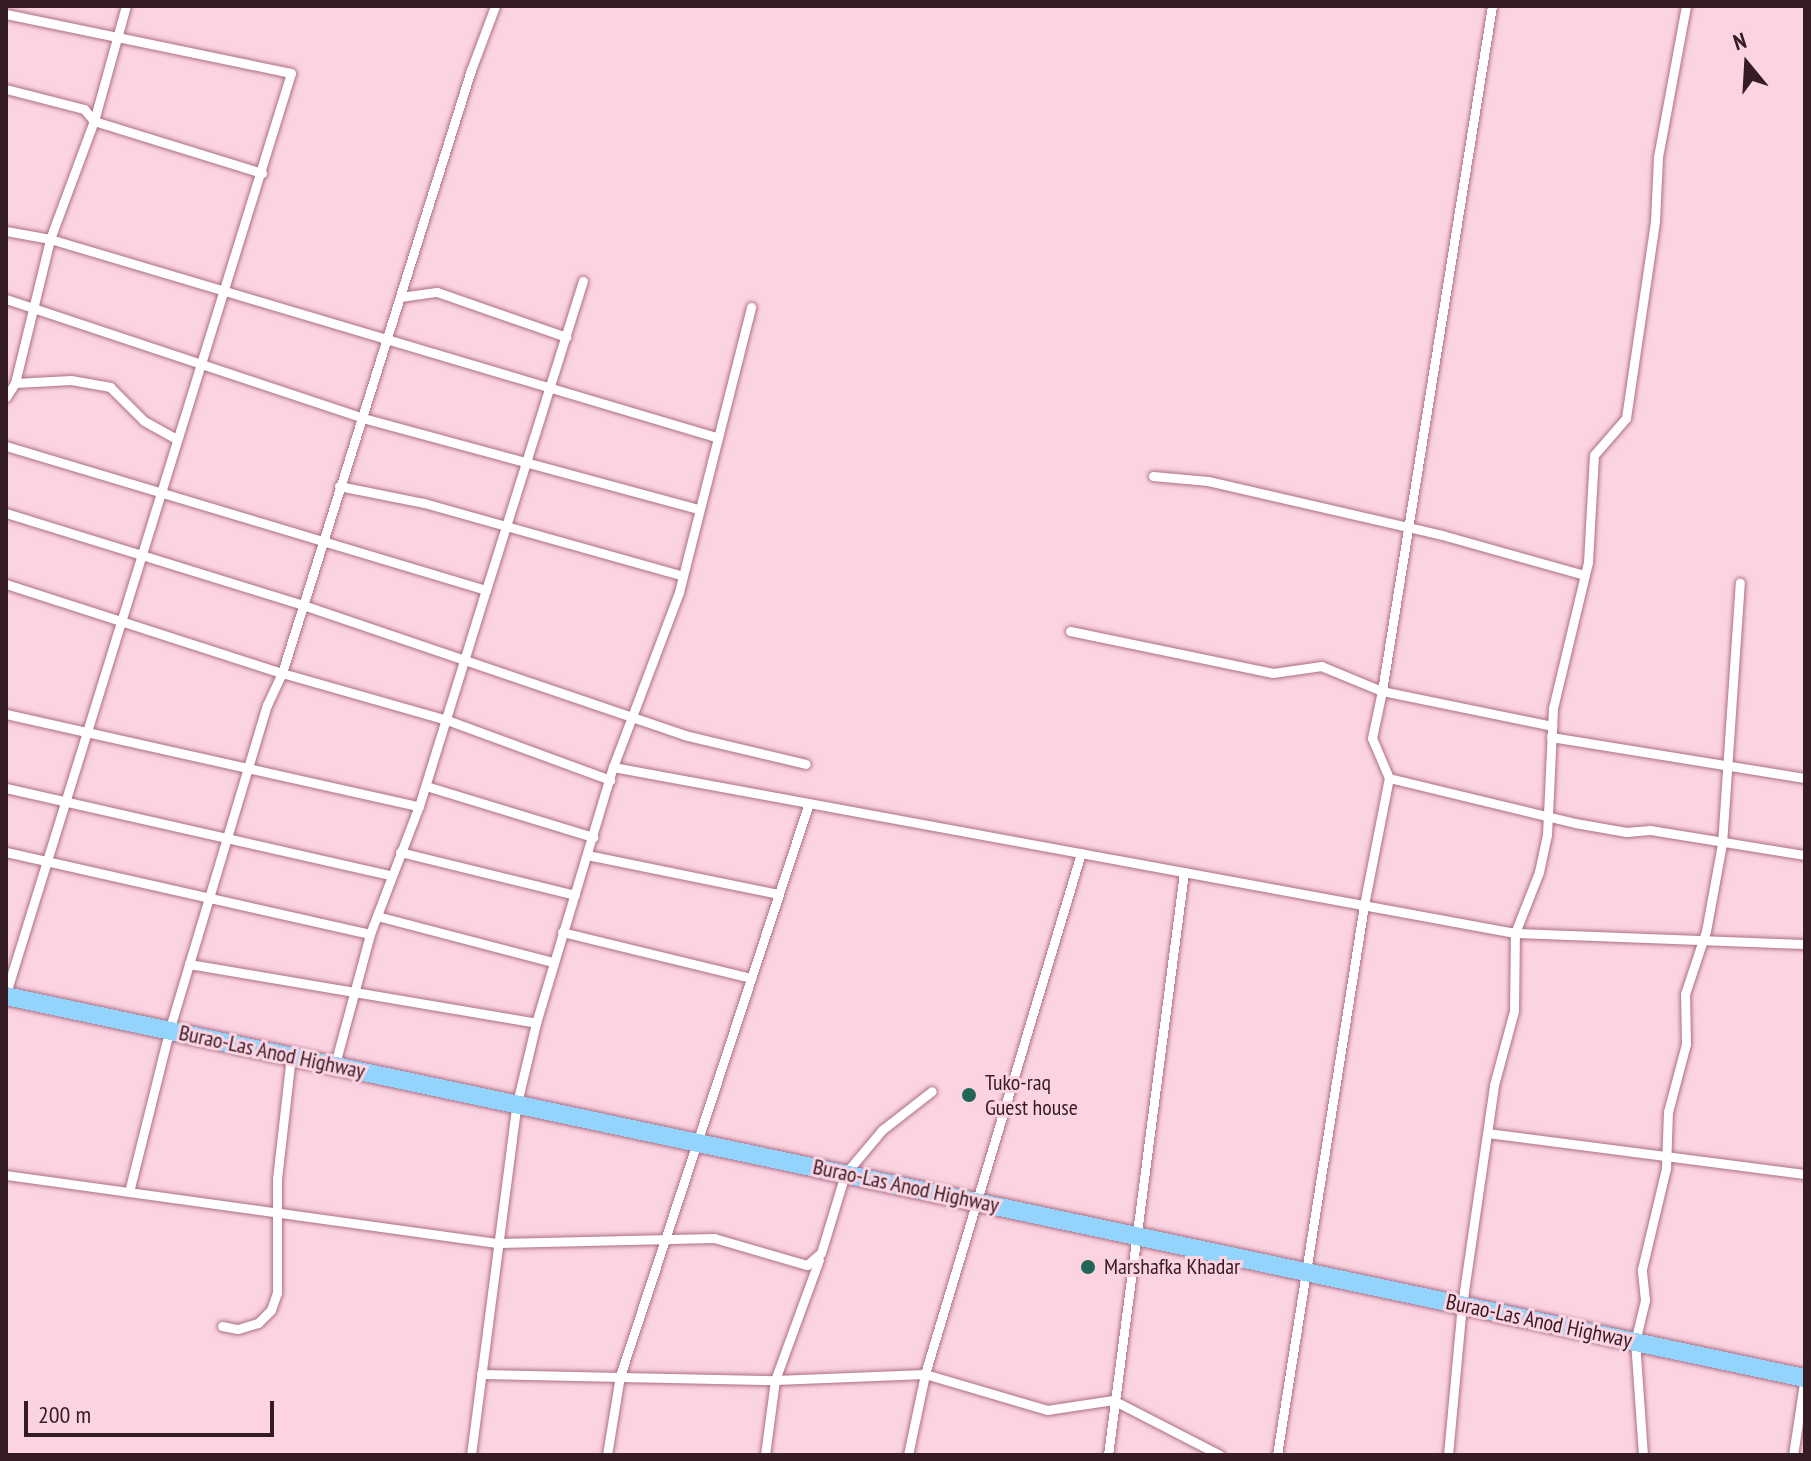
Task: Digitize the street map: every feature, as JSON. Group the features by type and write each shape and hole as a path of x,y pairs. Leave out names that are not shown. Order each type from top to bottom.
{"highway":[{"name":"Burao-Las Anod Highway","path":"6,994 1805,1377"}],"street":[{"path":"6,397 15,383 37,305 50,239 94,121 126,6"},
{"path":"129,1192 169,1031 212,901 267,705 282,673 339,486 495,6"},
{"path":"1277,1455 1364,905 1389,778 1372,738 1492,6"},
{"path":"1448,1455 1462,1305 1494,1085 1514,1011 1515,933 1539,872 1552,726 1584,575 1596,481 1594,455 1626,418 1655,221 1658,157 1686,6"},
{"path":"6,14 291,73 262,173 83,729 6,994"},
{"path":"6,89 84,109 94,121 262,173"},
{"path":"6,231 50,239 716,437"},
{"path":"335,1064 370,934 426,786 583,281"},
{"path":"400,297 437,292 566,337"},
{"path":"6,299 37,305 363,418 699,509"},
{"path":"471,1455 517,1103 536,1023 613,767 683,576 751,307"},
{"path":"15,383 71,380 110,387 144,421 175,438"},
{"path":"6,446 486,590"},
{"path":"1153,476 1208,481 1408,528 1584,575"},
{"path":"339,486 424,503 506,529 683,576"},
{"path":"6,513 303,605 684,735 806,764"},
{"path":"1643,1455 1635,1342 1645,1300 1645,1248 1667,1156 1668,1112 1686,1044 1685,994 1703,940 1722,844 1740,583"},
{"path":"6,584 282,673 447,720 610,780"},
{"path":"1070,631 1273,673 1321,666 1382,691 1552,726"},
{"path":"6,714 419,806"},
{"path":"1551,737 1805,778"},
{"path":"613,767 1515,933 1805,944"},
{"path":"1389,778 1575,823 1626,832 1650,830 1805,855"},
{"path":"426,786 593,837"},
{"path":"6,788 392,876"},
{"path":"607,1455 620,1376 809,803"},
{"path":"6,852 212,901 370,934"},
{"path":"400,852 575,895"},
{"path":"908,1455 925,1374 1081,853"},
{"path":"587,855 779,894"},
{"path":"1108,1455 1184,872"},
{"path":"377,916 552,962"},
{"path":"562,932 751,978"},
{"path":"189,964 536,1023"},
{"path":"222,1326 247,1328 271,1310 279,1273 276,1213 291,1056"},
{"path":"765,1455 775,1380 821,1253 845,1174 882,1130 932,1091"},
{"path":"1488,1133 1805,1174"},
{"path":"6,1175 499,1243 714,1238 800,1265 812,1264 821,1253"},
{"path":"481,1374 775,1380 925,1374 1047,1410 1113,1400 1220,1455"},
{"path":"1793,1455 1805,1377"}],"place":[{"name":"Tuko-raq Guest house","path":"969,1095"},
{"name":"Marshafka Khadar","path":"1088,1267"}]}
